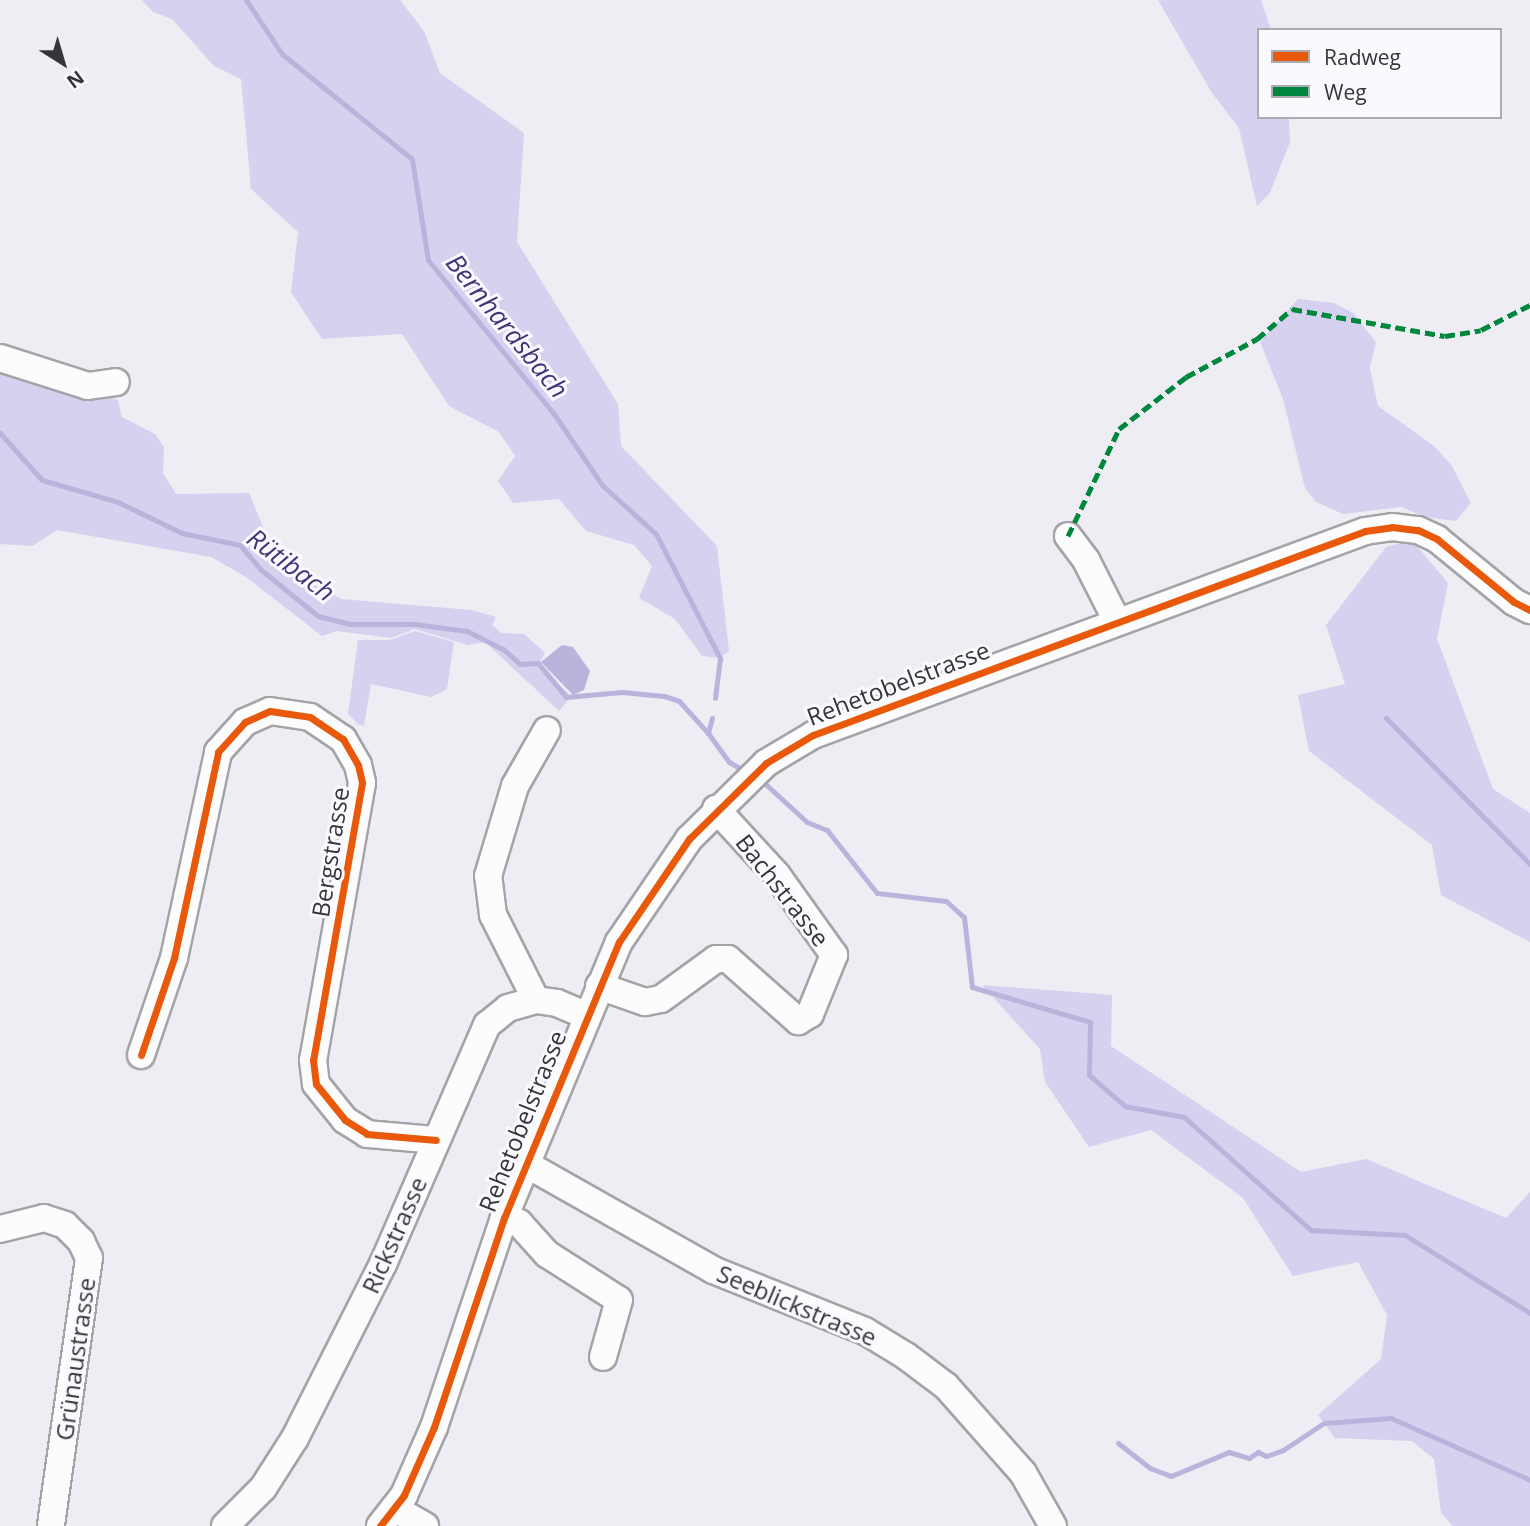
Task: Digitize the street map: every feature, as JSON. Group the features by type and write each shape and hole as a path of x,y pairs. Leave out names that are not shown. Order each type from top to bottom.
{"street":[{"path":"0,358 88,386 116,382"},
{"name":"Rehetobelstrasse","path":"387,1517 435,1427 504,1218 599,986 651,892 716,809 752,775 813,735 1334,541 1392,527 1418,530 1453,548 1514,603 1530,610"},
{"path":"1068,536 1086,560 1117,621"},
{"name":"Bergstrasse","path":"141,1055 174,958 218,752 237,728 270,711 310,717 343,739 358,765 362,783 313,1060 316,1084 327,1102 367,1134 436,1140"},
{"path":"547,730 515,786 488,876 493,915 536,1000 557,1003 585,1015"},
{"name":"Bachstrasse","path":"599,986 645,1002 660,999 716,959 728,959 798,1021 810,1014 834,955 777,875 716,809"},
{"name":"Rickstrasse","path":"225,1526 263,1488 295,1438 383,1264 487,1025 508,1008 536,1000"},
{"name":"Seeblickstrasse","path":"526,1164 713,1270 865,1331 906,1356 946,1386 1010,1459 1053,1526"},
{"name":"Grünaustrasse","path":"0,1229 44,1217 65,1225 81,1241 89,1258 51,1526"},
{"path":"504,1218 519,1223 547,1254 619,1300 603,1357"},
{"path":"387,1517 425,1526"}],"shaded area":[{"path":"142,0 400,0 424,31 440,73 524,133 517,242 618,404 621,446 717,546 729,651 720,658 702,656 675,619 639,598 652,566 634,545 586,531 559,499 513,503 498,481 515,456 499,432 449,406 402,334 322,339 291,292 298,232 251,189 241,79 214,66 172,19 153,12"},
{"path":"1158,0 1261,0 1270,28 1257,28 1257,119 1289,119 1290,142 1270,193 1257,206 1239,128 1212,93"},
{"path":"1298,299 1334,303 1353,313 1376,342 1370,368 1378,406 1434,446 1452,466 1471,503 1456,521 1425,517 1401,507 1343,514 1316,502 1305,488 1283,399 1260,342"},
{"path":"0,362 118,400 122,417 155,434 164,447 163,473 176,494 249,493 274,554 312,584 341,599 471,610 496,617 492,625 502,633 524,634 545,653 540,662 545,672 571,696 559,711 485,642 468,645 415,629 391,638 337,631 322,636 246,577 211,557 57,530 32,546 0,544"},
{"path":"1412,540 1448,583 1437,639 1493,789 1530,813 1530,942 1441,895 1432,845 1309,751 1298,695 1345,684 1326,625 1386,547"},
{"path":"415,631 454,642 447,689 431,697 371,684 364,726 358,724 348,714 358,640 390,640"},
{"path":"562,645 573,647 590,671 584,690 573,695 541,662"},
{"path":"982,985 1112,995 1111,1046 1301,1172 1366,1159 1506,1218 1530,1192 1530,1526 1453,1526 1441,1513 1434,1459 1412,1441 1335,1438 1318,1415 1381,1359 1387,1315 1358,1262 1293,1276 1243,1198 1151,1130 1089,1147 1045,1082 1040,1049"}],"waterway":[{"name":"Bernhardsbach","path":"246,0 282,54 412,159 428,260 554,414 602,485 656,534 720,658 715,698"},
{"name":"Rütibach","path":"0,433 42,480 118,502 182,533 240,545 260,569 318,616 350,624 414,624 467,631 503,649 520,664 538,663 566,697 622,692 664,696 679,701 708,733"},
{"name":"Bernhardsbach","path":"712,718 708,733 729,762 745,771"},
{"path":"1386,718 1530,864"},
{"name":"Bernhardsbach","path":"760,779 807,822 827,830 877,893 946,901 964,917 972,987 1090,1022 1089,1075 1125,1106 1184,1117 1311,1230 1405,1235 1530,1313"},
{"path":"1118,1443 1150,1468 1171,1476 1229,1452 1249,1458 1258,1452 1266,1456 1283,1450 1324,1423 1391,1418 1530,1480"}],"marked path":[{"path":"1068,536 1119,429 1186,377 1257,339 1292,309 1445,336 1481,330 1530,305"}],"cycle path":[{"path":"380,1526 404,1495 434,1427 504,1218 619,942 689,839 766,763 813,735 1365,531 1392,527 1418,530 1437,539 1514,602 1530,610"},
{"path":"141,1055 174,958 218,752 245,722 270,711 310,717 343,739 358,765 362,783 313,1060 316,1084 345,1120 367,1134 436,1140"}]}
